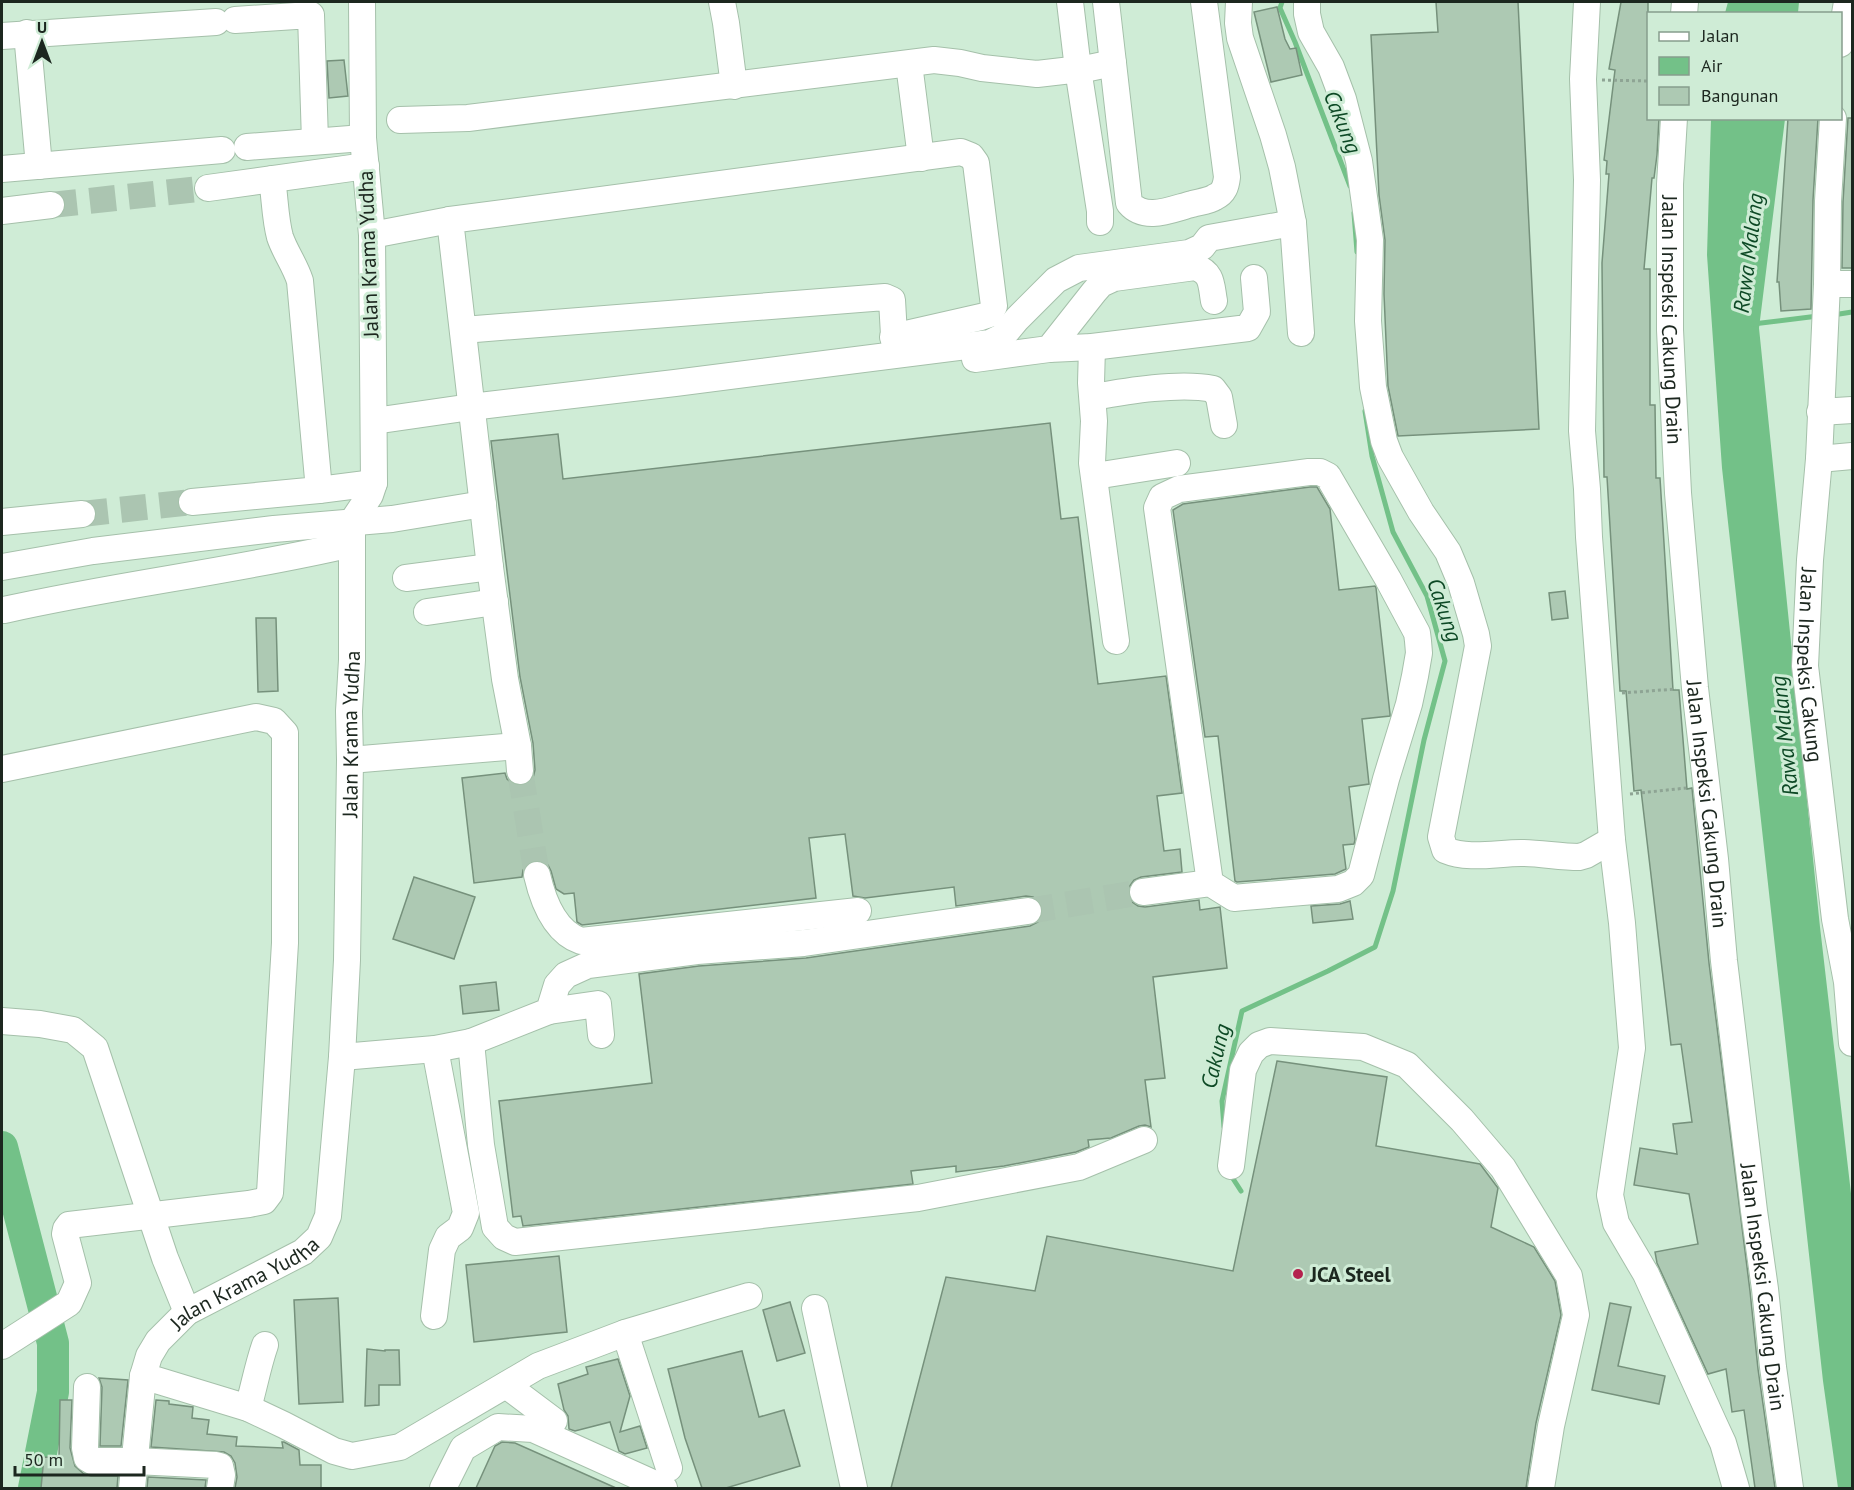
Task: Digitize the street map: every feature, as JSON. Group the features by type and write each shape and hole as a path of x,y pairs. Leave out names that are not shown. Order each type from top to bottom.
{"street":[{"name":"Jalan Krama Yudha","path":"132,1488 143,1376 149,1356 158,1341 187,1312 303,1252 319,1237 328,1216 342,1057 347,960 349,711 352,660 351,533 374,483 371,360 372,235 363,138 362,2"},
{"path":"722,2 734,86"},
{"path":"1070,2 1100,222"},
{"path":"1106,2 1129,203 1134,209 1158,213 1216,197 1226,188 1227,177 1204,2"},
{"path":"1239,2 1240,38 1280,156 1293,224 1301,333"},
{"path":"1307,2 1306,14 1311,32 1339,88 1359,161 1370,240 1368,321 1373,387 1384,441 1390,457 1421,512 1448,552 1461,583 1478,646 1441,837 1443,845 1445,850 1456,854 1522,853 1579,857 1612,840"},
{"path":"1842,32 1847,2"},
{"path":"1579,4 1587,180 1582,431 1612,840 1622,923 1632,1048 1610,1194 1616,1223 1646,1274 1723,1443 1736,1488"},
{"path":"2,36 311,15 315,141"},
{"path":"27,33 39,166"},
{"path":"400,120 468,118 934,60 960,63 982,69 1037,74 1113,63"},
{"path":"909,64 921,158"},
{"name":"Jalan Inspeksi Cakung Drain","path":"1674,120 1670,184 1670,330 1678,493 1695,688 1733,1044 1790,1488"},
{"path":"1833,120 1828,201 1827,285 1852,284"},
{"path":"247,147 363,138"},
{"path":"2,169 222,150"},
{"path":"372,235 450,220 961,152 971,156 976,163 994,306 990,314 895,354"},
{"path":"208,188 366,166"},
{"path":"272,180 280,235 300,281 319,490"},
{"path":"2,211 51,205"},
{"path":"350,760 519,759 505,679 490,567 450,220"},
{"path":"374,430 675,383 990,343 1002,337 1056,280 1079,268 1189,253 1202,247 1209,238 1293,224"},
{"path":"1049,349 1101,284 1113,278 1195,267 1204,270 1211,280 1214,301"},
{"path":"895,354 1092,347 1248,328 1257,312 1254,278"},
{"name":"Jalan Inspeksi Cakung","path":"1827,285 1819,459 1810,560 1805,666 1835,919 1847,982 1852,1043"},
{"path":"463,330 885,297 892,300 895,354"},
{"path":"1092,347 1091,383 1094,421 1092,463 1116,641"},
{"path":"1093,397 1130,390 1201,386 1213,389 1219,397 1224,425"},
{"path":"1820,412 1852,410"},
{"path":"1819,459 1852,456"},
{"path":"1095,476 1177,463"},
{"path":"1143,892 1210,884 1234,898 1338,889 1353,883 1361,875 1386,779 1409,704 1419,653 1417,633 1328,476 1320,472 1179,489 1162,496 1157,508 1210,884"},
{"path":"192,502 374,483"},
{"path":"4,610 69,596 195,575 351,533 392,519 483,504"},
{"path":"2,522 82,514"},
{"path":"2,567 93,551 274,529 351,533"},
{"path":"406,578 490,567"},
{"path":"427,612 495,602"},
{"path":"2,769 256,717 274,721 285,733 285,943 270,1192 264,1201 249,1204 69,1225 65,1234 78,1283 69,1303 10,1341"},
{"path":"537,875 545,901 560,928 571,938 581,941 858,911"},
{"path":"549,1011 557,985 566,975 588,964 697,951 804,943 1028,911"},
{"path":"342,1057 435,1049 471,1042 549,1011 598,1004 602,1035"},
{"path":"2,1021 40,1024 73,1030 95,1048 165,1258 187,1312"},
{"path":"1231,1166 1243,1070 1251,1053 1259,1045 1270,1041 1363,1047 1407,1065 1462,1120 1503,1168 1569,1276 1576,1315 1551,1426 1541,1488"},
{"path":"471,1042 482,1145 495,1227 504,1237 516,1242 918,1198 1079,1167 1144,1140"},
{"path":"434,1316 441,1250 448,1237 460,1228 466,1213 435,1049"},
{"path":"143,1376 248,1408 334,1451 352,1456 400,1447 538,1366 625,1333 749,1296"},
{"path":"815,1308 854,1488"},
{"path":"625,1333 667,1478"},
{"path":"248,1408 257,1377 259,1360 265,1345"},
{"path":"506,1384 554,1420"},
{"path":"87,1387 85,1448 87,1458 92,1461 220,1466 222,1475 220,1488"},
{"path":"443,1488 463,1448 498,1427 533,1429 667,1478"}],"path":[{"path":"1583,79 1647,81"},
{"path":"1602,694 1695,688"},
{"path":"1609,796 1705,786"}],"water":[{"path":"1728,2 1799,2 1798,12 1725,12"},
{"name":"Rawa Malang","path":"1711,120 1785,120 1759,328 1820,927 1852,1202 1852,1488 1838,1488 1823,1381 1722,468 1707,255"}],"building":[{"path":"1436,2 1518,2 1539,429 1398,436 1388,386 1384,294 1385,240 1379,195 1371,35 1438,32"},
{"path":"1621,2 1648,2 1647,120 1659,120 1644,269 1650,269 1650,405 1655,405 1656,478 1660,478 1673,690 1679,690 1687,789 1692,788 1709,963 1758,1369 1775,1488 1755,1488 1744,1410 1732,1412 1726,1369 1708,1374 1657,1263 1655,1252 1698,1244 1689,1194 1634,1185 1640,1148 1677,1154 1673,1124 1692,1122 1681,1044 1671,1045 1641,790 1634,791 1626,691 1620,691 1607,477 1604,477 1602,263 1609,174 1606,174 1607,161 1604,160 1615,70 1609,69"},
{"path":"1277,7 1285,39 1290,49 1296,48 1302,75 1271,82 1254,12"},
{"path":"344,60 348,96 329,98 327,61"},
{"path":"1848,118 1852,118 1852,268 1842,268 1843,202"},
{"path":"1788,120 1818,120 1813,200 1811,309 1781,311 1779,282 1777,282"},
{"path":"1050,423 1061,519 1078,517 1098,684 1166,676 1182,793 1157,796 1164,851 1180,849 1182,872 1141,877 1134,880 1129,887 1128,895 1132,902 1145,907 1199,900 1200,910 1220,907 1227,968 1153,977 1165,1078 1145,1080 1151,1127 1139,1126 1111,1138 1088,1140 1089,1147 1076,1152 1004,1166 956,1172 956,1166 911,1171 913,1184 523,1226 521,1216 513,1217 499,1101 652,1083 639,974 699,966 806,958 1030,926 1038,922 1043,909 1039,901 1026,896 956,906 954,887 865,898 853,896 845,834 809,838 816,898 582,925 577,922 574,893 564,894 556,889 548,865 542,861 534,860 527,864 522,877 474,883 462,778 505,773 507,779 513,784 522,786 529,783 535,770 533,743 520,677 491,441 558,434 563,479"},
{"path":"1317,487 1330,509 1339,590 1375,586 1376,588 1390,716 1362,719 1369,784 1349,787 1355,840 1354,844 1343,845 1346,869 1335,874 1237,882 1235,881 1218,736 1205,737 1173,510 1183,504"},
{"path":"1565,591 1568,618 1552,620 1549,593"},
{"path":"256,618 276,618 278,691 258,692"},
{"path":"414,877 475,897 454,959 393,939"},
{"path":"1350,901 1353,919 1313,923 1311,906"},
{"path":"496,982 499,1010 463,1014 460,986"},
{"name":"JCA Steel","path":"1277,1061 1387,1077 1376,1146 1480,1164 1498,1188 1491,1227 1534,1247 1555,1281 1561,1315 1536,1423 1526,1488 891,1488 946,1277 1035,1291 1047,1236 1233,1271"},
{"path":"559,1256 567,1332 474,1342 466,1265"},
{"path":"338,1298 343,1402 299,1404 294,1300"},
{"path":"790,1302 805,1353 777,1361 763,1310"},
{"path":"1610,1303 1631,1307 1618,1366 1665,1376 1659,1404 1592,1390"},
{"path":"367,1349 399,1350 400,1385 379,1385 379,1405 365,1406"},
{"path":"742,1351 759,1417 784,1410 800,1466 726,1488 702,1488 685,1438 668,1369"},
{"path":"618,1359 630,1396 620,1432 640,1426 647,1448 625,1454 619,1451 610,1422 575,1431 569,1429 568,1416 564,1410 558,1384 588,1374 586,1367"},
{"path":"99,1378 128,1380 121,1446 100,1446 102,1387"},
{"path":"60,1400 72,1400 70,1448 75,1466 84,1474 91,1476 118,1476 117,1488 41,1488 44,1457 59,1458"},
{"path":"156,1400 193,1407 192,1418 209,1420 207,1434 237,1437 236,1446 283,1448 282,1442 284,1442 299,1450 300,1465 321,1465 321,1488 235,1488 237,1477 235,1463 231,1456 224,1452 151,1447"},
{"path":"502,1442 515,1443 616,1488 476,1488 495,1446"},
{"path":"148,1477 206,1480 205,1488 147,1488"}],"waterway":[{"name":"Cakung","path":"1282,2 1280,8 1350,186"},
{"name":"Cakung","path":"1354,213 1357,252"},
{"path":"1833,315 1852,312"},
{"name":"Rawa Malang","path":"1753,324 1818,316"},
{"name":"Cakung","path":"1224,1127 1222,1101 1242,1011 1375,947 1393,891 1424,740 1445,661 1427,596 1393,532 1372,456 1365,411"},
{"path":"2,1147 53,1343 53,1392 34,1488"},
{"name":"Cakung","path":"1230,1174 1241,1191"}],"tunnel":[{"path":"51,205 208,188"},
{"path":"82,514 192,502"},
{"path":"520,771 537,875"},
{"path":"1028,911 1143,892"}],"place":[{"name":"JCA Steel","path":"1298,1274"}]}
